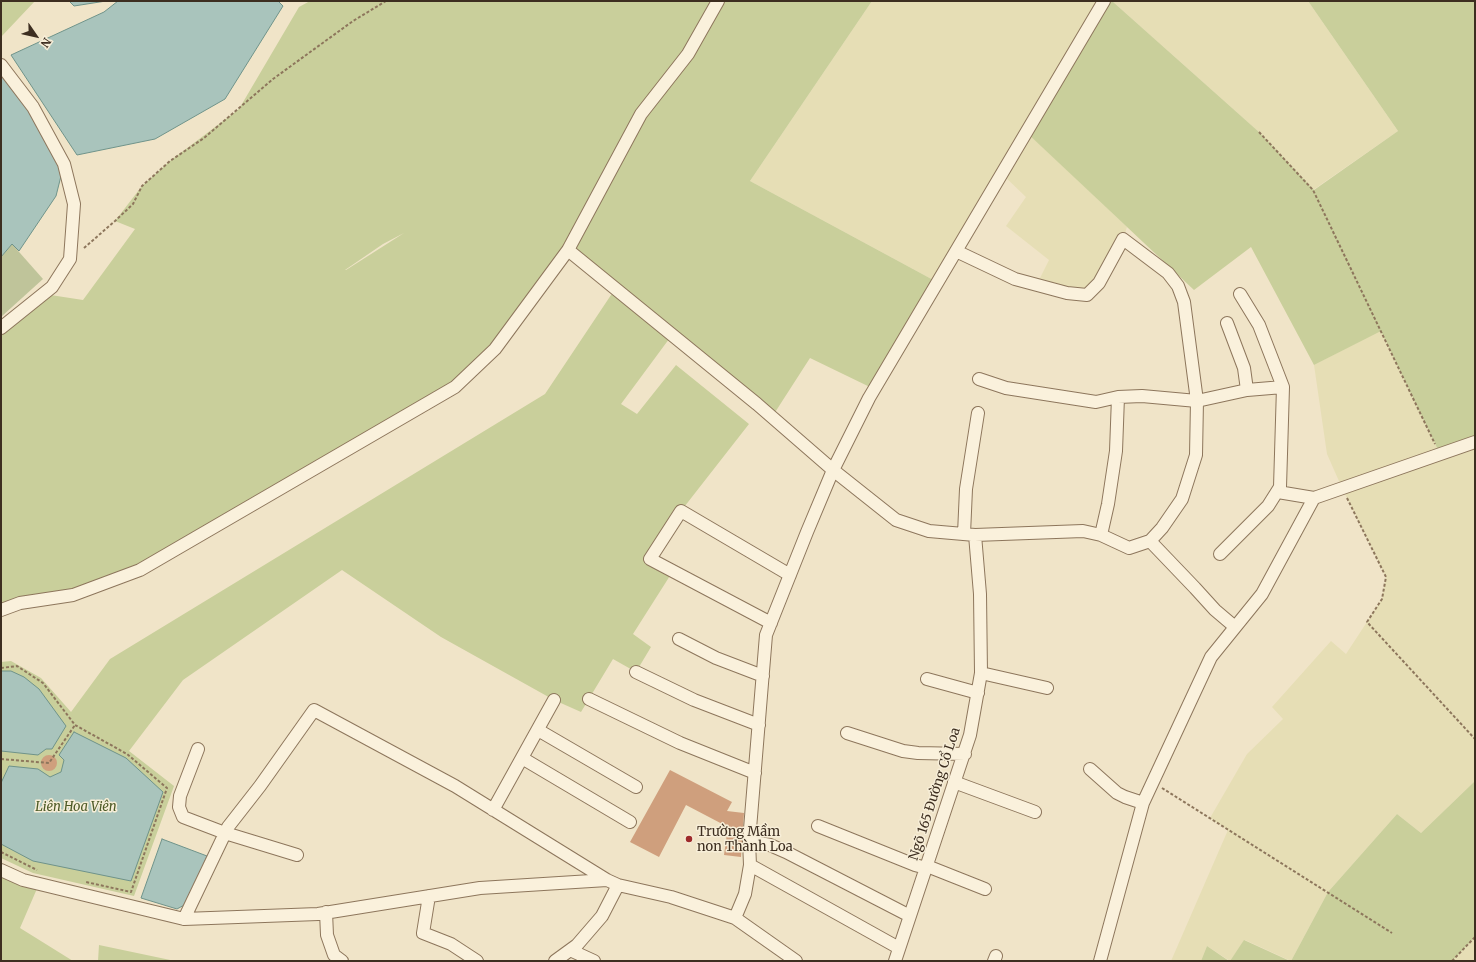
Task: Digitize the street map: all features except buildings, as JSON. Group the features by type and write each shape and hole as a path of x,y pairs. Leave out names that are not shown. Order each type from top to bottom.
{"street":[{"path":"1,610 20,603 73,595 140,570 455,387 495,349 568,250 642,114 688,54 718,1"},
{"path":"735,918 745,894 750,865 750,841 766,635 790,575 833,470 869,398 1104,1"},
{"path":"1,65 33,107 64,164 74,204 70,259 52,287 1,328"},
{"path":"568,250 757,404 833,470 896,520 929,531 970,535 1083,531 1101,535 1129,548 1150,540 1162,528 1182,499 1196,454 1197,401 1184,302 1178,286 1168,273 1123,239 1099,283 1087,295 1067,293 1036,286 1016,279 956,251"},
{"path":"1220,554 1268,506 1280,487 1283,387 1259,325 1240,294"},
{"path":"1227,323 1244,368 1247,390"},
{"path":"979,379 1006,388 1096,402 1118,397 1142,396 1197,401 1247,390 1283,387"},
{"path":"1101,535 1108,504 1116,451 1118,397"},
{"name":"Ngõ 165 Đường Cổ Loa","path":"895,961 954,782 965,754 978,693 981,672 980,594 970,535 966,489 978,413"},
{"path":"1278,492 1314,498 1475,442"},
{"path":"1100,961 1143,803 1210,657 1262,594 1314,498"},
{"path":"771,623 650,559 681,511 790,575"},
{"path":"1150,540 1214,610 1235,627"},
{"path":"679,639 716,658 763,676"},
{"path":"636,672 694,700 759,725"},
{"path":"981,672 1047,688"},
{"path":"927,679 978,693"},
{"path":"589,699 680,742 755,773"},
{"path":"493,810 554,700"},
{"path":"184,919 228,827 260,786 314,710 455,786 613,882 672,897 735,918 796,961"},
{"path":"538,730 636,787"},
{"path":"847,733 903,751 918,753 965,754"},
{"path":"198,748 182,790 179,807 183,817 225,834 297,855"},
{"path":"522,758 630,822"},
{"path":"1090,769 1117,793 1143,803"},
{"path":"954,782 1035,812"},
{"path":"818,826 915,865 927,867 985,889"},
{"path":"750,841 770,845 786,852 910,916"},
{"path":"750,865 899,948"},
{"path":"1,870 23,880 184,919 326,912 480,888 613,882"},
{"path":"555,961 577,945 602,916 613,882"},
{"path":"429,896 423,933 451,944 477,961"},
{"path":"326,912 327,935 334,955 342,961"},
{"path":"570,950 594,961"}],"path":[{"path":"70,259 133,204 142,186 170,161 204,138 274,79 353,21 386,1"},
{"path":"1259,132 1314,190 1440,454"},
{"path":"1342,488 1386,577 1382,599 1367,622 1475,740"},
{"path":"1,668 17,666 43,684 75,725 127,754 167,788 131,892 85,881"},
{"path":"1,763 2,759 49,763 75,725"},
{"path":"1153,782 1392,933"},
{"path":"1,852 38,871"},
{"path":"1452,961 1475,937"}],"shaded area":[{"path":"872,1 1104,1 1027,132 1127,227 1123,239 1087,295 1036,286 1049,260 1006,226 1026,197 1002,174 937,282 750,181"},
{"path":"1112,1 1308,1 1398,131 1313,190 1259,132"},
{"path":"1381,330 1440,454 1475,442 1475,781 1421,833 1397,814 1328,892 1291,961 1245,940 1230,961 1207,946 1201,961 1171,961 1228,830 1210,818 1247,754 1283,719 1272,707 1331,641 1346,654 1382,599 1386,577 1327,454 1314,365"},
{"path":"1475,937 1475,961 1452,961"}],"green space":[{"path":"1,1 35,1 1,37"},
{"path":"310,1 872,1 750,181 937,282 874,389 810,358 772,417 672,335 621,404 637,414 676,365 749,424 681,511 650,559 673,571 633,634 651,647 636,672 613,659 581,712 554,700 441,637 342,570 183,680 129,751 174,786 134,896 33,873 1,858 1,662 11,661 41,678 71,712 110,659 545,394 615,289 568,250 532,300 455,387 140,570 1,610 1,324 44,294 83,300 135,229 115,221 142,186 170,161 239,109 299,7","holes":["404,233 346,270 383,244"]},
{"path":"1104,1 1112,1 1259,132 1314,190 1398,131 1308,1 1475,1 1475,442 1440,454 1381,331 1314,365 1251,247 1194,290 1026,132"},
{"path":"12,244 43,279 1,317 1,257"},
{"path":"1475,781 1475,937 1452,961 1291,961 1328,892 1397,814 1421,833"},
{"path":"1,870 39,884 20,928 73,961 1,961"},
{"path":"1244,940 1290,961 1230,961"},
{"path":"99,945 175,961 98,961"},
{"path":"1207,946 1229,961 1201,961"}],"water":[{"path":"69,1 106,1 74,6"},
{"path":"118,1 278,1 283,6 225,99 155,139 77,155 11,55 104,12"},
{"path":"1,65 64,164 56,196 19,251 12,244 1,257"},
{"path":"1,671 11,671 24,677 39,689 66,726 52,749 46,749 38,755 1,751"},
{"name":"Liên Hoa Viên","path":"74,732 126,758 163,792 131,881 33,861 1,844 1,783 9,766 38,769 50,777 61,772 64,760 59,755"},
{"path":"162,839 207,856 188,903 177,909 141,898"}],"place":[{"name":"Trường Mầm non Thành Loa","path":"689,839"}]}
